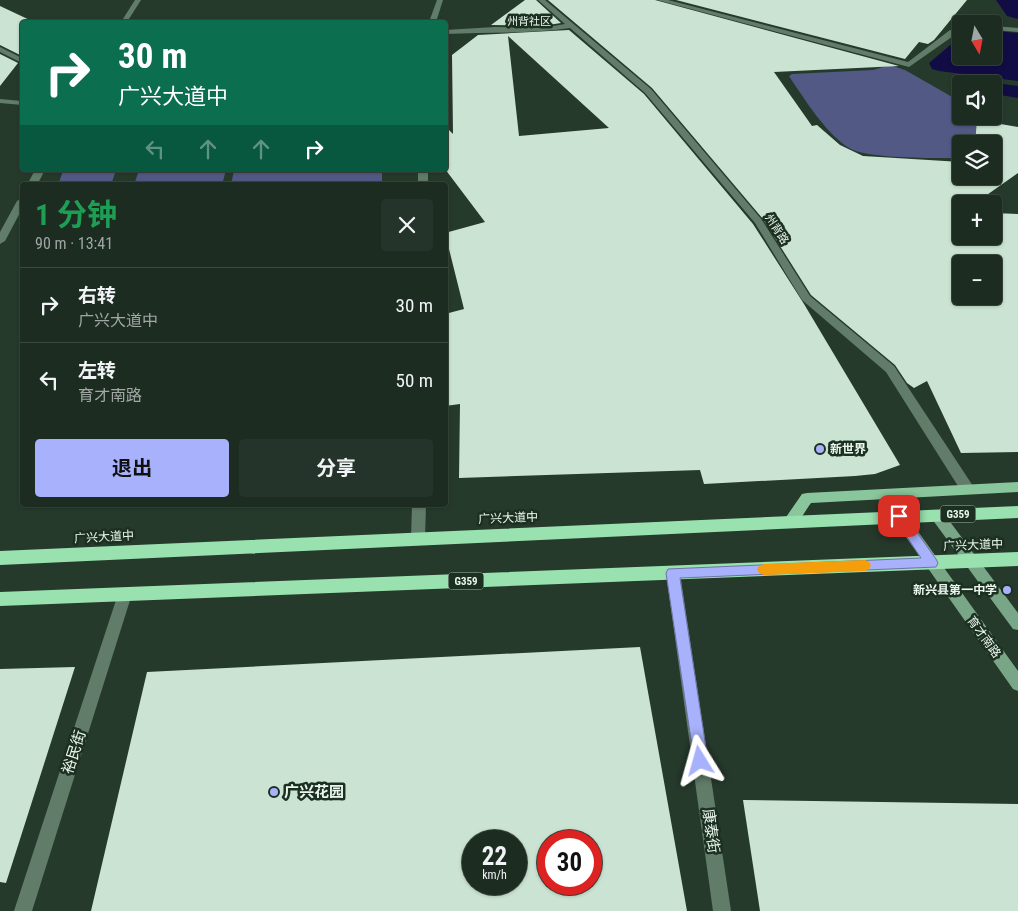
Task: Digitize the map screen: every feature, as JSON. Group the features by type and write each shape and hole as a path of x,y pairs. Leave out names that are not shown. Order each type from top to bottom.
{"highway":[{"name":"广兴大道中","path":"0,558 418,537 1018,512"},
{"name":"广兴大道中","path":"0,599 1018,560"}],"main road":[{"path":"789,523 807,498 1018,487"}],"street":[{"path":"125,20 138,0"},
{"path":"433,20 440,0"},
{"name":"州背路","path":"541,0 648,91 759,222 806,298 890,369 968,490"},
{"path":"660,0 909,65 952,33"},
{"path":"448,32 495,28 542,30 570,26"},
{"path":"1002,29 1018,30"},
{"path":"0,50 20,60"},
{"path":"0,101 20,103"},
{"path":"0,241 20,205"},
{"path":"418,537 419,507"},
{"path":"937,515 1018,624"},
{"name":"育才南路","path":"899,516 1018,684"},
{"name":"康泰街","path":"673,573 722,911"},
{"name":"裕民街","path":"23,911 125,594"}],"shaded area":[{"path":"996,0 1018,0 1018,19 1007,16"},
{"path":"1002,32 1018,33 1018,81 1002,79 1002,75 971,75 939,71 932,69 929,63 952,44 952,65 1002,65"},
{"path":"890,65 905,70 952,97 952,125 987,125 987,135 952,135 952,158 888,156 860,152 842,143 825,126 789,76 792,74 873,70"},
{"path":"1002,84 1018,86 1018,98 1002,95"},
{"path":"63,172 115,172 112,182 59,182"},
{"path":"138,172 225,172 223,182 135,182"},
{"path":"234,172 382,172 382,182 232,182"}],"building":[{"path":"525,0 536,0 561,23 542,26 491,25"},
{"path":"548,0 655,0 899,66 774,72 812,126 817,125 840,145 863,156 952,161 952,185 1001,185 987,195 952,195 952,245 1002,245 1002,213 1018,214 1018,452 961,453 927,381 914,388 907,383 895,365 811,295 763,219 652,88"},
{"path":"676,0 967,0 955,15 952,15 952,18 934,40 928,44 919,42 905,59"},
{"path":"0,6 30,20 20,20 20,55 0,45"},
{"path":"569,30 644,94 753,224 804,304 900,465 875,474 855,476 704,484 700,470 459,478 460,404 448,406 448,313 464,309 448,245 448,232 485,222 447,172 448,129 453,134 452,55 478,35","holes":["508,36 609,128 519,136"]},
{"path":"0,54 18,63 0,86"},
{"path":"1002,124 1018,127 1018,173 1002,184 1002,135 976,135 977,125"},
{"path":"640,647 687,911 91,911 147,672"},
{"path":"75,667 6,883 0,882 0,669"},
{"path":"743,800 1018,804 1018,911 760,911"}],"slow traffic":[{"path":"764,569 865,565"}],"place":[{"name":"新世界","path":"820,449"},
{"name":"新兴县第一中学","path":"1007,590"},
{"name":"广兴花园","path":"274,792"}],"district":[{"name":"州背社区","path":"529,21"}],"route":[{"path":"700,761 673,573 932,563 899,516"}]}
